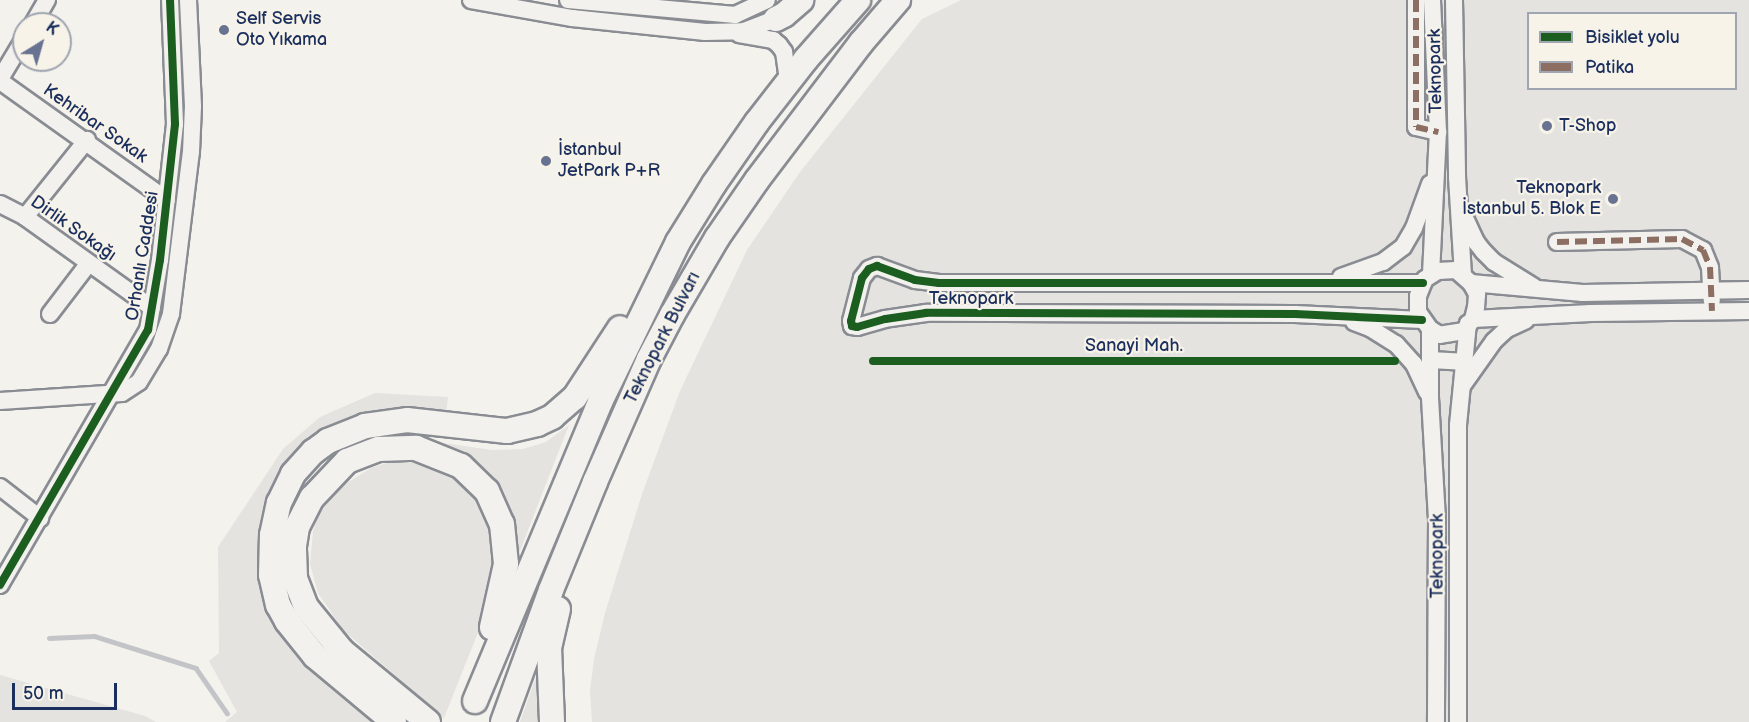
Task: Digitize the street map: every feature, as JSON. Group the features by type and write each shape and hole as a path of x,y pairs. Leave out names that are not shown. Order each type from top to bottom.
{"highway":[{"path":"771,9 801,0"},
{"name":"Teknopark Bulvarı","path":"471,712 600,402 678,242 733,156 788,82 858,0"},
{"name":"Teknopark Bulvarı","path":"504,720 550,590 649,359 717,238 798,124 861,43 898,0"},
{"path":"394,722 315,656 286,621 278,605 271,575 272,535 279,503 293,474 313,452 328,441 365,426 407,420 507,431 522,429 552,417 574,397 650,277 678,242"},
{"path":"428,722 360,667 327,636 306,607 295,578 294,546 303,513 336,470 363,453 397,447 416,448 440,455 461,466 475,477 487,491 496,507 502,524 506,564 471,712"},
{"path":"552,722 549,648 595,483"}],"street":[{"name":"Orhanlı Caddesi","path":"0,585 148,330 167,200 175,124 170,0"},
{"name":"Orhanlı Caddesi","path":"110,395 122,393 139,382 167,331 178,269 192,141 188,0"},
{"path":"471,0 572,18 773,39 784,52 788,82"},
{"path":"572,18 569,0 735,15 771,9"},
{"path":"1416,0 1416,127 1438,132"},
{"name":"Teknopark","path":"1432,0 1438,132 1427,278 1418,306 1426,324 1430,360 1437,520 1436,722"},
{"name":"Teknopark","path":"1454,0 1457,177 1467,279"},
{"path":"723,32 744,31 771,9"},
{"path":"0,80 12,60"},
{"name":"Kehribar Sokak","path":"0,80 87,140 167,200"},
{"path":"25,217 87,140"},
{"name":"Teknopark","path":"1324,282 1383,262 1403,247 1414,228 1436,166"},
{"name":"Teknopark","path":"1457,177 1464,213 1476,242 1494,262 1538,289"},
{"name":"Dirlik Sokağı","path":"0,204 25,217 152,308"},
{"path":"1557,242 1682,239 1703,250 1710,267 1712,311"},
{"path":"50,314 89,263"},
{"name":"Teknopark","path":"1458,722 1460,390 1463,362 1471,321 1477,294 1467,279 1456,270 1438,271 1427,278 1324,282 939,283 915,280 877,266 869,269 862,278 850,321 857,327 885,319 926,313 1336,316 1426,324 1440,334 1464,330 1471,321 1537,315 1749,311"},
{"name":"Teknopark","path":"1467,279 1583,293 1749,290"},
{"name":"Teknopark","path":"1460,390 1494,341 1507,329 1537,315"},
{"name":"Teknopark","path":"1336,316 1370,328 1396,344 1414,364 1430,398"},
{"path":"1430,360 1463,362"},
{"path":"0,401 110,395"},
{"path":"0,487 40,518"}],"shaded area":[{"path":"961,0 1749,0 1749,722 592,722 590,691 594,659 605,613 642,494 680,391 747,250 800,172 922,19"},
{"path":"375,393 448,397 446,414 374,414 271,497 258,535 258,565 270,612 295,655 371,722 225,722 237,712 209,661 219,653 218,547 283,449 320,417"},
{"path":"569,425 516,561 504,513 429,441 492,450 523,449 546,442"},
{"path":"417,461 449,472 465,484 478,498 492,527 495,565 483,620 444,718 343,630 318,593 310,564 313,531 319,514 342,486 371,468 390,462"},
{"path":"0,675 145,716 156,722 0,722"},
{"path":"536,677 544,678 542,722 520,722"}],"waterway":[{"path":"49,638 94,636 196,668 227,713"}],"marked path":[{"path":"1416,0 1416,127 1438,132"},
{"path":"1557,242 1682,239 1703,250 1710,267 1712,311"}],"cycle path":[{"path":"0,585 148,330 160,260 175,124 170,0"},
{"path":"1422,320 1295,314 926,313 885,319 857,327 852,326 851,321 862,278 869,269 877,266 915,280 939,283 1423,283"},
{"name":"Sanayi Mah.","path":"873,361 1395,361"}],"place":[{"name":"Self Servis Oto Yıkama","path":"224,30"},
{"name":"T-Shop","path":"1547,126"},
{"name":"İstanbul JetPark P+R","path":"546,161"},
{"name":"Teknopark İstanbul 5. Blok E","path":"1613,199"}]}
